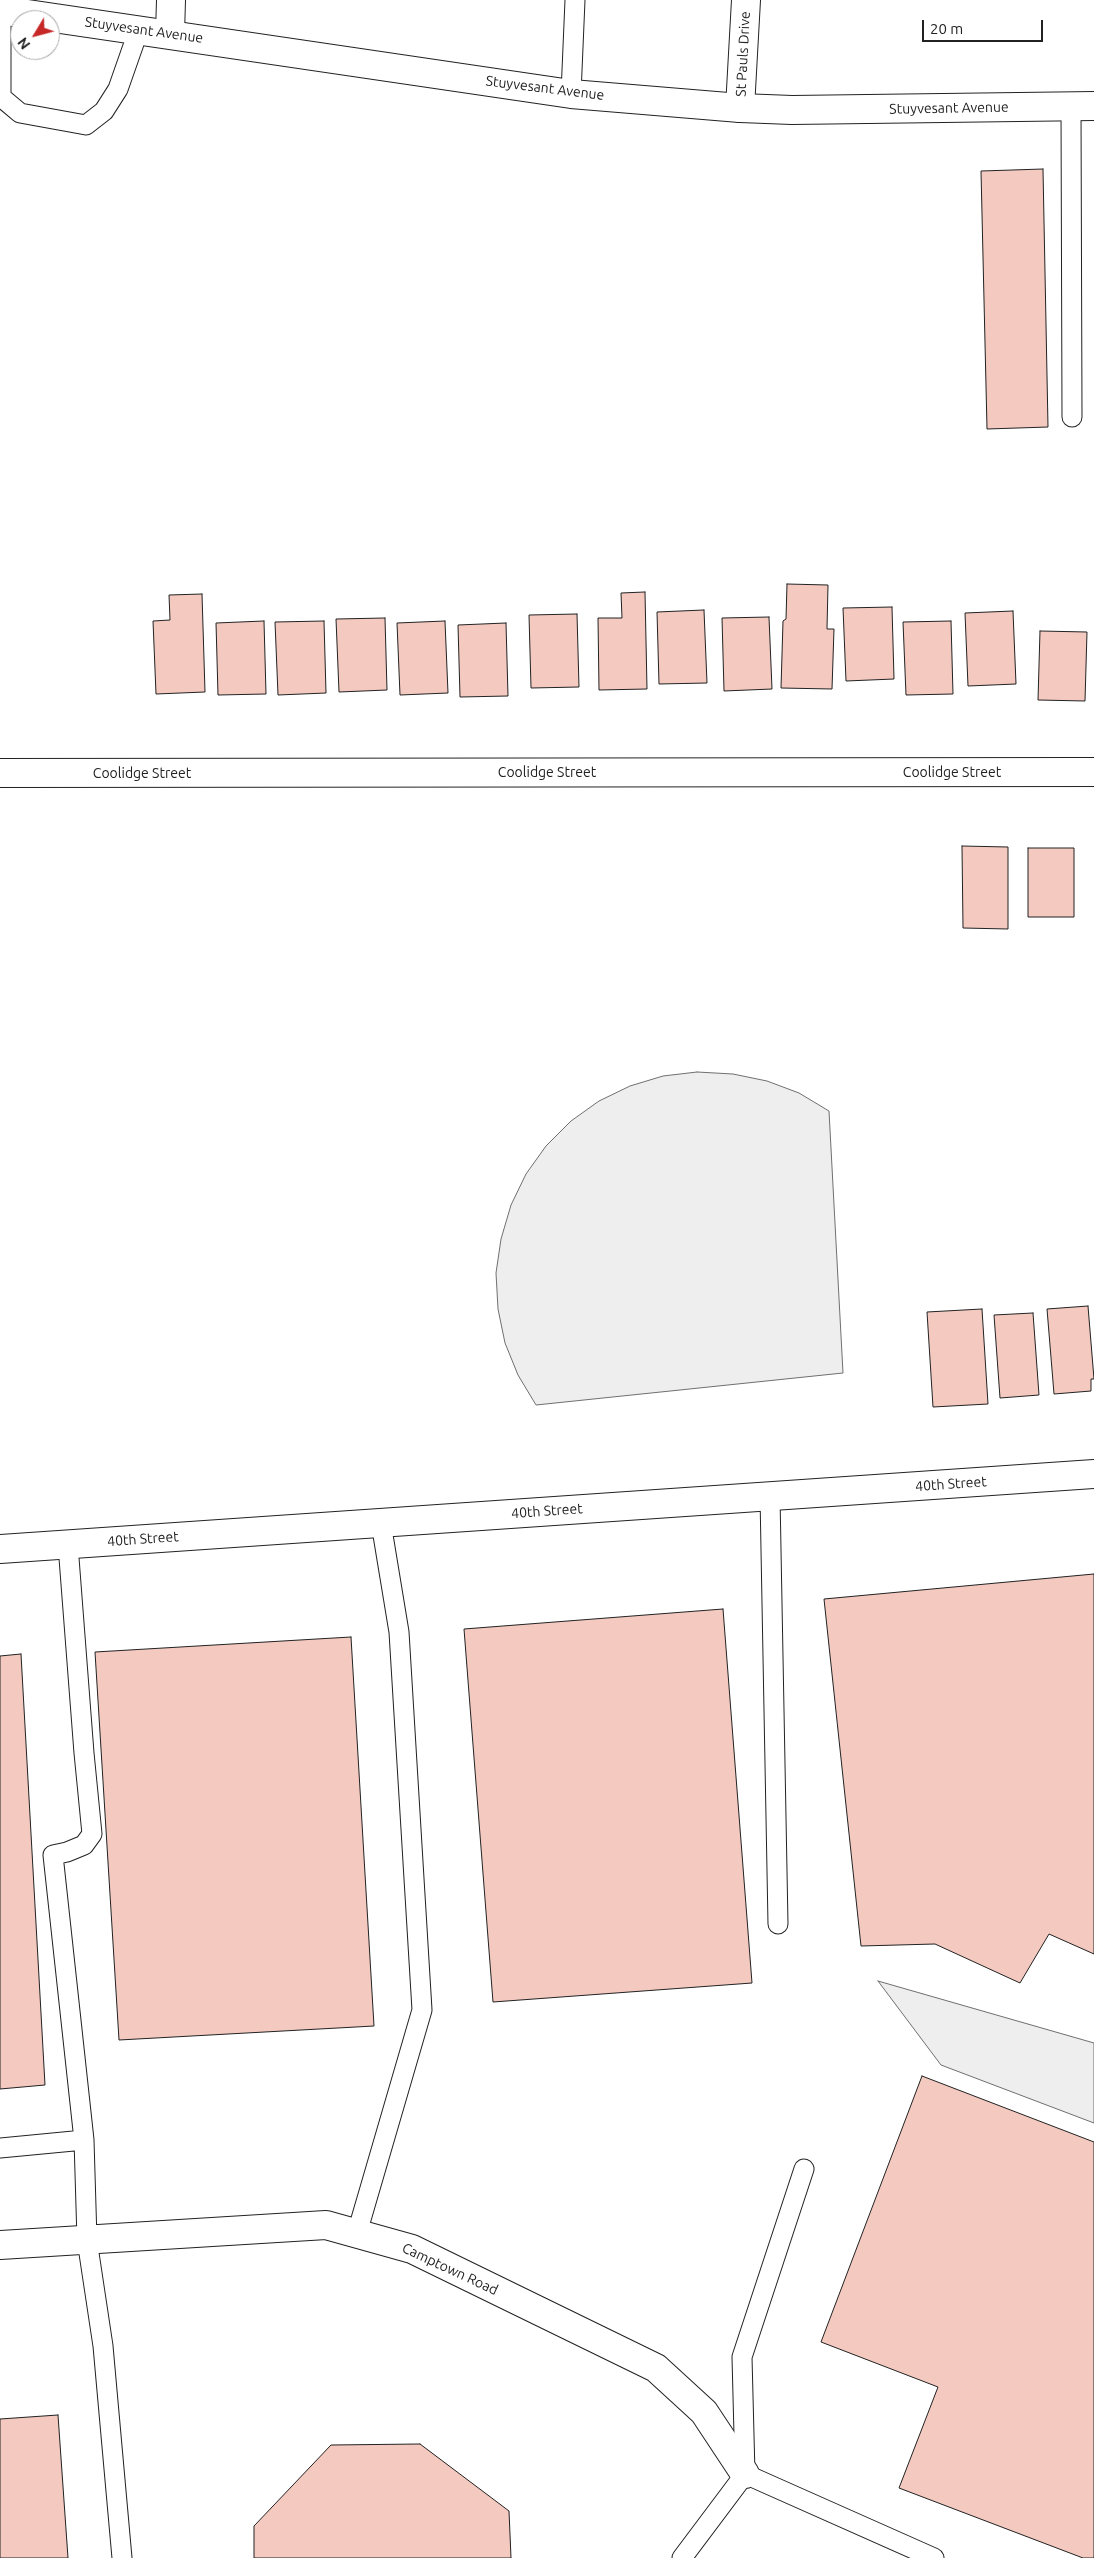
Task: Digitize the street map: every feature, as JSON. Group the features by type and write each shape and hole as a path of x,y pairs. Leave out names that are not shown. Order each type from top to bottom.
{"street":[{"path":"170,34 171,0"},
{"name":"St Pauls Drive","path":"740,108 746,0"},
{"name":"Stuyvesant Avenue","path":"0,10 571,94 740,108 792,110 1083,106"},
{"name":"Coolidge Street","path":"0,773 1094,772"},
{"name":"40th Street","path":"0,1549 1094,1474"},
{"name":"Camptown Road","path":"0,2245 326,2225 412,2249 656,2368 704,2412 745,2474"}],"lane":[{"path":"571,94 575,0"},
{"path":"0,10 1,97 20,113 86,124 104,111 118,89 139,29"},
{"path":"1072,417 1083,106"},
{"path":"770,1496 778,1924"},
{"path":"357,2233 422,2010 399,1632 381,1523"},
{"path":"68,1545 92,1834 84,1844 67,1852 53,1855 84,2140 86,2240 103,2346 122,2558"},
{"path":"0,2148 84,2140"},
{"path":"682,2558 745,2474 742,2357 804,2169"},
{"path":"745,2474 934,2558"}],"shaded area":[{"path":"697,1072 733,1074 767,1081 799,1093 829,1111 843,1373 536,1405 518,1375 505,1343 498,1309 496,1273 501,1239 511,1205 526,1174 546,1146 571,1121 599,1101 630,1086 663,1076"},
{"path":"878,1981 1094,2043 1094,2123 941,2065"}],"building":[{"path":"1043,169 1048,427 987,429 981,171"},
{"path":"787,584 828,585 827,629 834,629 832,689 781,688 783,621 786,619"},
{"path":"645,592 647,689 599,690 598,618 622,618 621,593"},
{"path":"202,594 205,692 156,694 153,621 170,620 169,595"},
{"path":"892,607 894,679 846,681 843,608"},
{"path":"704,610 707,683 659,684 657,612"},
{"path":"1013,611 1016,684 968,686 965,613"},
{"path":"577,614 579,687 531,688 529,615"},
{"path":"769,617 772,689 724,691 722,618"},
{"path":"385,618 387,690 339,692 336,619"},
{"path":"264,621 266,694 218,695 216,623"},
{"path":"324,621 326,693 278,695 275,622"},
{"path":"445,621 448,693 400,695 397,623"},
{"path":"951,621 953,694 906,695 903,622"},
{"path":"506,623 508,696 460,697 458,625"},
{"path":"1040,631 1087,632 1085,701 1038,700"},
{"path":"962,846 1008,847 1008,929 963,928"},
{"path":"1028,848 1074,848 1074,917 1028,917"},
{"path":"1088,1306 1094,1379 1091,1379 1091,1391 1054,1394 1047,1309"},
{"path":"982,1309 988,1404 933,1407 927,1312"},
{"path":"1033,1313 1039,1395 1000,1398 994,1315"},
{"path":"1094,1574 1094,1954 1049,1934 1020,1983 935,1944 861,1946 824,1599"},
{"path":"723,1609 752,1983 493,2002 464,1629"},
{"path":"351,1637 374,2026 119,2040 95,1652"},
{"path":"21,1654 45,2085 0,2089 0,1656"},
{"path":"922,2076 1094,2142 1094,2558 1083,2558 899,2488 938,2387 821,2342"},
{"path":"58,2415 68,2558 0,2558 0,2419"},
{"path":"420,2444 509,2511 511,2558 254,2558 254,2526 331,2445"}]}
